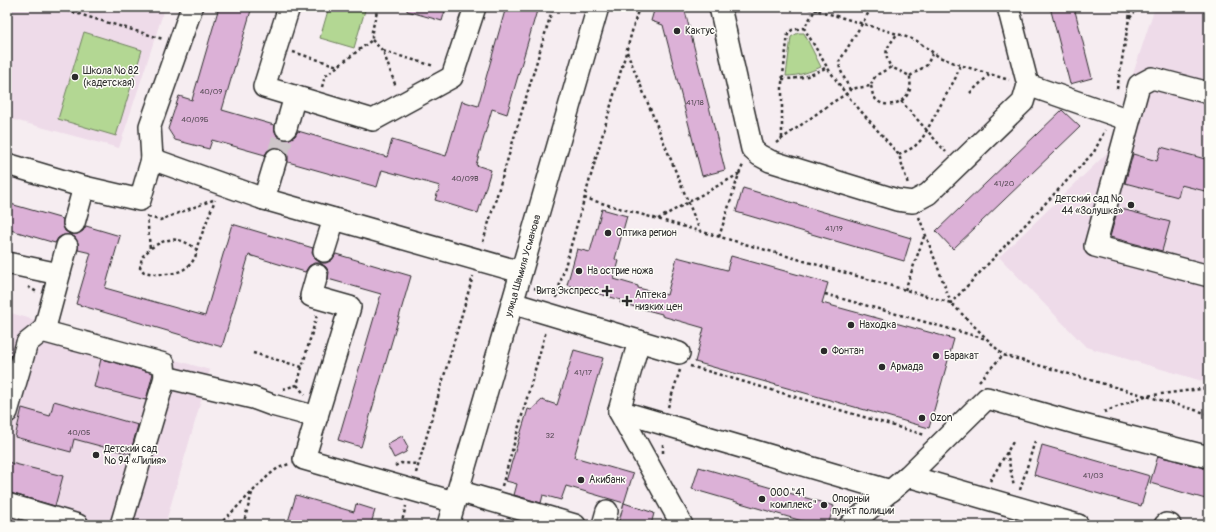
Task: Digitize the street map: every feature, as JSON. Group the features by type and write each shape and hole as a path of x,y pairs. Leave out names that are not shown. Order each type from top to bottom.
{"street":[{"path":"7,164 84,187 144,209 152,159 150,126 192,7"},
{"path":"289,7 264,87 373,120 452,77 475,7"},
{"name":"улица Шамиля Усманова","path":"448,525 598,7"},
{"path":"720,7 755,152 770,161 897,200 914,202 928,194 1023,102 1028,86 1008,7"},
{"path":"1209,93 1152,78 1139,85 1121,118 1095,246 1209,276"},
{"path":"1028,86 1121,118"},
{"path":"286,128 295,96"},
{"path":"152,159 264,199 521,272"},
{"path":"264,199 276,159"},
{"path":"74,223 84,187"},
{"path":"324,251 334,219"},
{"path":"44,331 67,246"},
{"path":"7,263 59,274"},
{"path":"317,275 311,296 350,307 304,459 456,497 497,502 575,525"},
{"path":"512,303 639,341 684,360"},
{"path":"7,412 28,343 42,331 164,364 165,377 121,525"},
{"path":"639,341 619,411 682,525"},
{"path":"165,377 253,398 272,405 317,417"},
{"path":"850,525 892,491 987,398 1076,423 1209,457"},
{"path":"619,411 892,491"},
{"path":"908,476 980,496 1016,504 1078,525"},
{"path":"7,504 78,525"},
{"path":"1165,525 1170,525"}],"path":[{"path":"55,7 179,44"},
{"path":"378,7 372,31 372,40 383,51 402,104"},
{"path":"497,502 639,7"},
{"path":"803,7 816,8 917,41 939,57 960,66 1028,86"},
{"path":"782,139 782,79 788,34 792,30 804,28 816,8 821,7"},
{"path":"850,90 840,69 839,62 872,7"},
{"path":"951,303 1094,152 1121,118 1131,7"},
{"path":"1129,20 1138,7"},
{"path":"804,28 827,67 846,94 899,155 925,234 951,303 1003,355 1209,414"},
{"path":"897,34 886,50 887,62 891,67 910,76"},
{"path":"317,103 325,76 372,40"},
{"path":"277,47 339,66"},
{"path":"383,51 454,72"},
{"path":"627,51 700,231"},
{"path":"910,76 926,65 933,52"},
{"path":"899,155 914,147 922,139 956,77 960,66"},
{"path":"782,79 797,79 814,75 827,67"},
{"path":"891,67 882,70 872,81 871,86 873,95 877,101 887,105 895,104 901,101 910,89 910,76"},
{"path":"970,93 989,74"},
{"path":"719,237 739,174 755,152 782,139 850,90 871,86"},
{"path":"901,101 958,165"},
{"path":"657,219 739,174"},
{"path":"584,198 951,303"},
{"path":"144,209 160,220 215,199 196,249 196,257 189,267 182,271 156,275 144,272 140,268 142,257 160,242 179,239 187,242 196,249"},
{"path":"144,209 150,249"},
{"path":"905,290 925,234"},
{"path":"825,294 988,340"},
{"path":"282,389 297,385 321,299"},
{"path":"253,353 302,367"},
{"path":"976,384 1003,355"},
{"path":"684,360 928,436"},
{"path":"1103,412 1145,396 1209,388"},
{"path":"1016,504 1035,441"},
{"path":"980,496 1013,442"},
{"path":"1007,452 1016,504"},
{"path":"219,525 269,475 278,468 304,459"},
{"path":"243,525 253,491"}],"shaded area":[{"name":"Школа № 82 (кадетская)","path":"7,7 165,7 119,148 7,118"},
{"name":"Детский сад № 44 «Золушка»","path":"1155,7 1197,7 1209,10 1209,383 1086,347 999,257 1107,153"},
{"name":"Детский сад № 94 «Лилия»","path":"7,312 210,370 165,525 7,525"}],"green space":[{"path":"329,7 366,7 354,48 320,38"},
{"path":"84,32 142,50 116,136 58,119"},
{"path":"798,33 804,33 821,67 808,72 786,76 791,37"}],"building":[{"path":"219,7 252,7 222,110 274,125 277,136 282,139 289,139 295,136 298,131 387,157 392,140 446,156 462,101 478,106 506,7 538,7 507,114 492,109 476,165 491,170 478,213 435,200 440,186 382,170 377,187 288,162 288,156 285,151 279,147 273,147 268,150 265,155 212,140 209,149 175,140 168,129 179,96 192,100"},
{"path":"407,7 446,7 442,21 407,11"},
{"path":"655,7 684,7 725,170 702,176 663,25 651,21"},
{"path":"1050,7 1074,7 1092,78 1070,84"},
{"path":"1062,110 1080,127 953,249 936,231"},
{"path":"1161,147 1209,160 1209,192 1181,185 1178,197 1125,183 1133,154 1157,161"},
{"path":"743,188 911,238 904,261 736,212"},
{"path":"7,203 63,219 65,231 70,234 77,234 83,231 86,226 120,236 105,288 205,316 232,224 313,248 312,253 315,259 321,263 326,263 332,260 336,254 411,276 361,447 338,440 381,294 328,279 329,272 326,267 320,263 314,263 309,266 305,272 249,255 222,347 76,304 91,253 78,250 78,243 75,237 70,235 64,235 58,238 55,243 7,229"},
{"path":"1118,208 1170,222 1162,251 1110,237"},
{"name":"Фонтан","path":"602,209 627,216 615,259 619,261 614,279 638,286 638,288 667,295 677,257 727,270 731,256 828,283 822,303 954,339 929,428 695,362 704,328 662,316 662,314 620,303 621,300 567,285 577,249 590,252"},
{"path":"574,350 603,358 574,457 633,474 624,503 566,486 561,500 543,495 541,503 514,495 517,484 506,481 528,409 531,410 542,400 557,405"},
{"path":"101,359 153,373 146,400 94,387"},
{"path":"54,401 138,425 130,454 74,439 71,452 15,437 22,408 50,416"},
{"path":"402,436 408,447 406,452 394,458 387,444"},
{"path":"1042,445 1150,476 1141,506 1034,475"},
{"path":"1158,456 1209,469 1209,500 1150,483"},
{"path":"7,462 63,476 55,506 7,492"},
{"path":"699,467 834,506 828,525 816,525 692,489"},
{"path":"296,495 354,512 356,504 375,510 371,524 364,522 363,525 287,525"},
{"path":"624,503 654,513 651,525 618,525"}],"tunnel":[{"path":"276,159 286,128"}],"place":[{"name":"Кактус","path":"677,31"},
{"name":"Школа № 82 (кадетская)","path":"75,77"},
{"name":"Детский сад № 44 «Золушка»","path":"1131,205"},
{"name":"Оптика регион","path":"608,233"},
{"name":"На острие ножа","path":"579,271"},
{"name":"Вита Экспресс","path":"607,291"},
{"name":"Аптека низких цен","path":"627,301"},
{"name":"Находка","path":"851,325"},
{"name":"Фонтан","path":"824,351"},
{"name":"Баракат","path":"936,356"},
{"name":"Армада","path":"882,367"},
{"name":"Ozon","path":"922,418"},
{"name":"Детский сад № 94 «Лилия»","path":"96,455"},
{"name":"Акибанк","path":"581,480"},
{"name":"ООО \"41 комплекс\"","path":"762,499"},
{"name":"Опорный пункт полиции","path":"824,505"}]}
